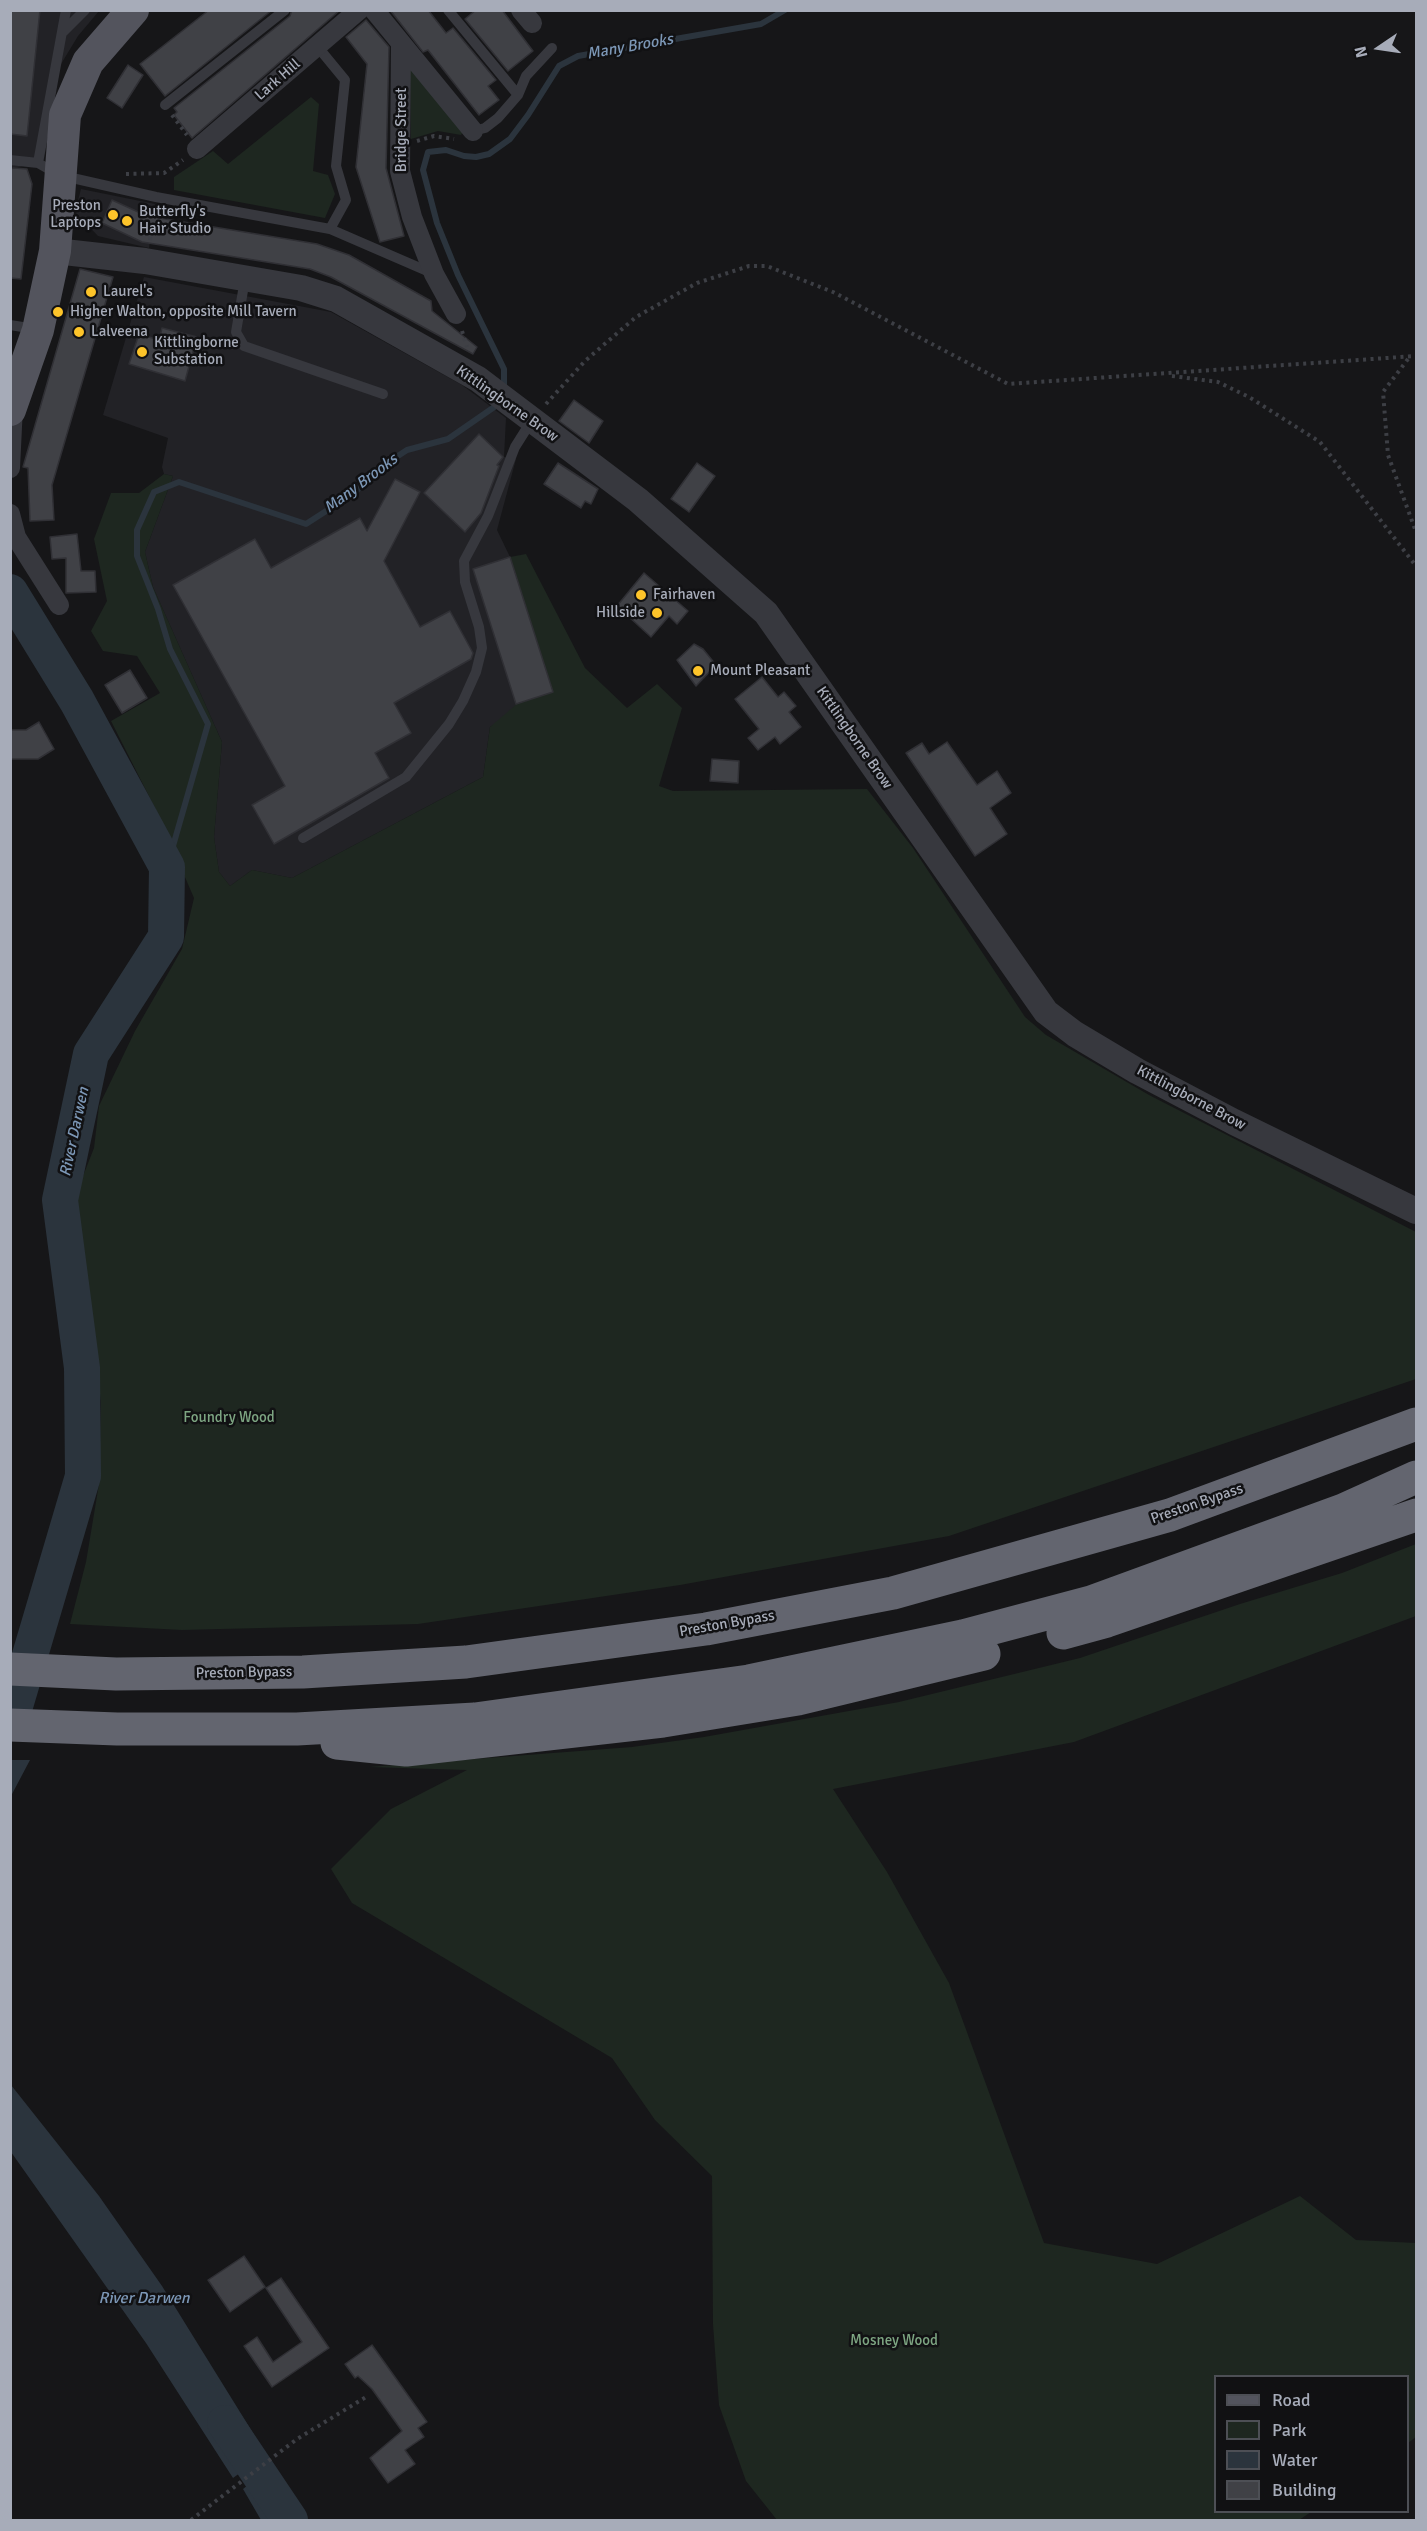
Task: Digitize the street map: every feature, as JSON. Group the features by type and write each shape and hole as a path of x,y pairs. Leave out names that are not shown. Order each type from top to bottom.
{"highway":[{"name":"Preston Bypass","path":"10,1669 116,1674 303,1672 466,1662 729,1625 893,1593 1170,1515 1416,1424"},
{"path":"10,1725 117,1729 297,1729 475,1719 749,1681 963,1636 1091,1602 1343,1509 1416,1477"},
{"path":"204,1729 406,1750 663,1721 798,1699 1107,1621 1416,1515"}],"main road":[{"path":"12,408 24,327 55,251 49,169 65,114 88,62 133,10"}],"street":[{"name":"Lark Hill","path":"197,149 359,10"},
{"name":"Bridge Street","path":"374,10 473,131"},
{"name":"Bridge Street","path":"401,44 403,147 400,171 412,217 434,274 456,314"},
{"name":"Kittlingborne Brow","path":"55,251 145,261 301,288 336,299 478,379 638,500 766,613 1046,1012 1075,1034 1137,1071 1416,1211"},
{"path":"10,468 12,408"},
{"path":"10,514 16,537 59,605"}],"lane":[{"path":"49,169 66,10"},
{"path":"62,33 85,10"},
{"path":"165,105 285,10"},
{"path":"448,10 518,95"},
{"path":"317,46 345,80 336,166 346,200 330,229"},
{"path":"473,131 485,129 498,118 518,95 526,76 552,48"},
{"path":"10,160 156,196 330,229 434,274"},
{"path":"245,279 236,332 244,346 383,393"},
{"path":"303,838 406,777 449,724 463,700 476,672 482,648 479,627 465,582 464,561 488,516 499,482 515,447 532,420"}],"path":[{"path":"115,174 164,173 197,149 165,105"},
{"path":"403,147 434,136 469,141 473,131"},
{"path":"145,261 160,173"},
{"path":"532,420 585,361 636,317 697,283 749,266 767,266 833,292 1008,384 1165,375 1207,369 1408,359 1416,356"},
{"path":"1408,359 1383,392 1388,455 1416,532"},
{"path":"1165,375 1218,382 1249,398 1320,442 1416,566"},
{"path":"191,2520 290,2446 366,2397"}],"shaded area":[{"path":"11,11 99,11 78,36 58,69 39,162 11,169"},
{"path":"81,189 155,204 149,248 98,236 75,212"},
{"path":"144,277 331,312 462,385 506,418 504,457 516,459 497,530 510,557 553,692 490,727 483,777 292,878 252,870 230,886 219,872 214,837 222,742 153,587 145,552 173,476 164,474 162,467 168,438 103,415"}],"green space":[{"path":"410,66 464,130 461,135 438,131 411,139"},
{"path":"311,97 319,104 313,171 328,175 335,194 325,218 174,190 174,177 213,151 228,164"},
{"name":"Foundry Wood","path":"164,474 173,476 145,552 153,587 222,742 214,837 219,872 230,886 252,870 292,878 483,777 490,727 518,703 553,692 510,557 526,554 585,668 627,708 657,684 682,708 659,786 673,791 867,789 913,848 1025,1017 1046,1035 1149,1095 1416,1232 1416,1379 949,1536 680,1585 418,1624 182,1630 70,1624 86,1562 99,1484 101,1403 76,1194 94,1148 99,1106 135,1031 182,949 194,898 156,810 111,721 160,693 137,656 103,651 91,631 107,601 94,539 111,493 139,493"},
{"name":"Mosney Wood","path":"1416,1544 1416,1616 1074,1742 833,1789 887,1872 949,1983 1044,2243 1157,2264 1300,2196 1356,2240 1416,2243 1416,2437 1409,2442 1409,2375 1214,2375 1214,2513 1310,2513 1299,2520 777,2520 746,2481 719,2405 713,2324 712,2176 655,2120 612,2058 352,1903 331,1869 391,1809 467,1770 369,1767 632,1747 704,1737 899,1702 1080,1658 1240,1604 1342,1573"}],"water":[{"path":"10,1760 30,1760 11,1796"},
{"name":"River Darwen","path":"11,2085 99,2196 162,2286 266,2454 233,2478 146,2343 11,2152"},
{"path":"271,2467 307,2520 261,2520 243,2489"}],"building":[{"path":"10,10 40,10 27,136 10,134"},
{"path":"209,10 272,10 165,96 140,64"},
{"path":"292,10 340,10 192,138 174,115 177,112 174,108 290,16"},
{"path":"390,10 428,10 446,33 453,28 496,80 488,86 499,100 479,115 428,50 423,52"},
{"path":"476,10 502,10 533,51 508,71 465,19"},
{"path":"366,20 389,47 386,168 404,236 380,242 356,167 367,64 346,37"},
{"path":"128,65 143,75 122,108 107,98"},
{"path":"10,169 27,169 32,184 21,279 10,278"},
{"path":"112,200 147,216 317,244 349,255 431,301 432,311 477,347 473,354 331,277 310,269 142,242 102,223"},
{"path":"80,269 113,277 52,485 54,520 30,521 28,468 23,467"},
{"path":"162,328 197,337 185,381 129,364 139,334 159,340"},
{"path":"574,400 603,421 589,443 559,421"},
{"path":"479,434 503,457 497,465 499,466 481,513 465,532 424,493"},
{"path":"558,463 598,489 591,504 585,501 581,508 544,484"},
{"path":"697,463 715,476 689,512 671,499"},
{"path":"395,479 420,492 384,561 420,627 450,611 473,653 471,659 394,703 411,733 375,753 389,778 274,844 252,805 285,786 173,585 255,539 271,568 360,518 367,531"},
{"path":"77,534 81,571 95,571 96,592 66,593 66,558 52,559 50,537"},
{"path":"510,557 553,692 516,704 473,569"},
{"path":"644,573 688,611 677,624 669,616 651,637 617,606"},
{"name":"Mount Pleasant","path":"694,644 703,649 716,665 696,686 677,660"},
{"path":"130,670 147,698 122,713 105,685"},
{"path":"762,677 778,697 784,692 796,706 789,712 801,727 780,744 775,737 758,750 748,738 759,729 735,699"},
{"path":"39,722 54,749 38,759 10,759 10,730 26,730"},
{"path":"947,742 977,785 997,771 1011,793 990,808 1007,834 975,856 906,753 922,743 929,754"},
{"path":"712,759 739,761 738,783 710,781"},
{"path":"244,2256 265,2287 230,2312 208,2280"},
{"path":"281,2278 329,2348 272,2387 244,2346 257,2337 273,2362 302,2342 266,2288"},
{"path":"372,2345 427,2422 418,2428 424,2437 405,2450 415,2464 388,2483 370,2458 402,2431 372,2389 358,2376 355,2378 345,2364"}],"waterway":[{"name":"Many Brooks","path":"504,389 504,369 458,275 437,223 423,170 428,152 446,150 476,157 489,154 510,139 559,66 578,56 761,24 785,10"},
{"name":"Many Brooks","path":"167,867 208,724 170,649 158,609 137,556 137,530 154,492 179,482 306,524 354,493 381,467 407,450 448,439 500,403"},
{"name":"River Darwen","path":"10,592 77,701 167,867 166,937 91,1054 60,1200 82,1368 83,1476 10,1723"},
{"name":"River Darwen","path":"225,2423 290,2520"}],"place":[{"name":"Preston Laptops","path":"113,215"},
{"name":"Butterfly's Hair Studio","path":"127,221"},
{"name":"Laurel's","path":"91,292"},
{"name":"Higher Walton, opposite Mill Tavern","path":"58,312"},
{"name":"Lalveena","path":"79,332"},
{"name":"Kittlingborne Substation","path":"142,352"},
{"name":"Fairhaven","path":"641,595"},
{"name":"Hillside","path":"657,613"},
{"name":"Mount Pleasant","path":"698,671"}]}
